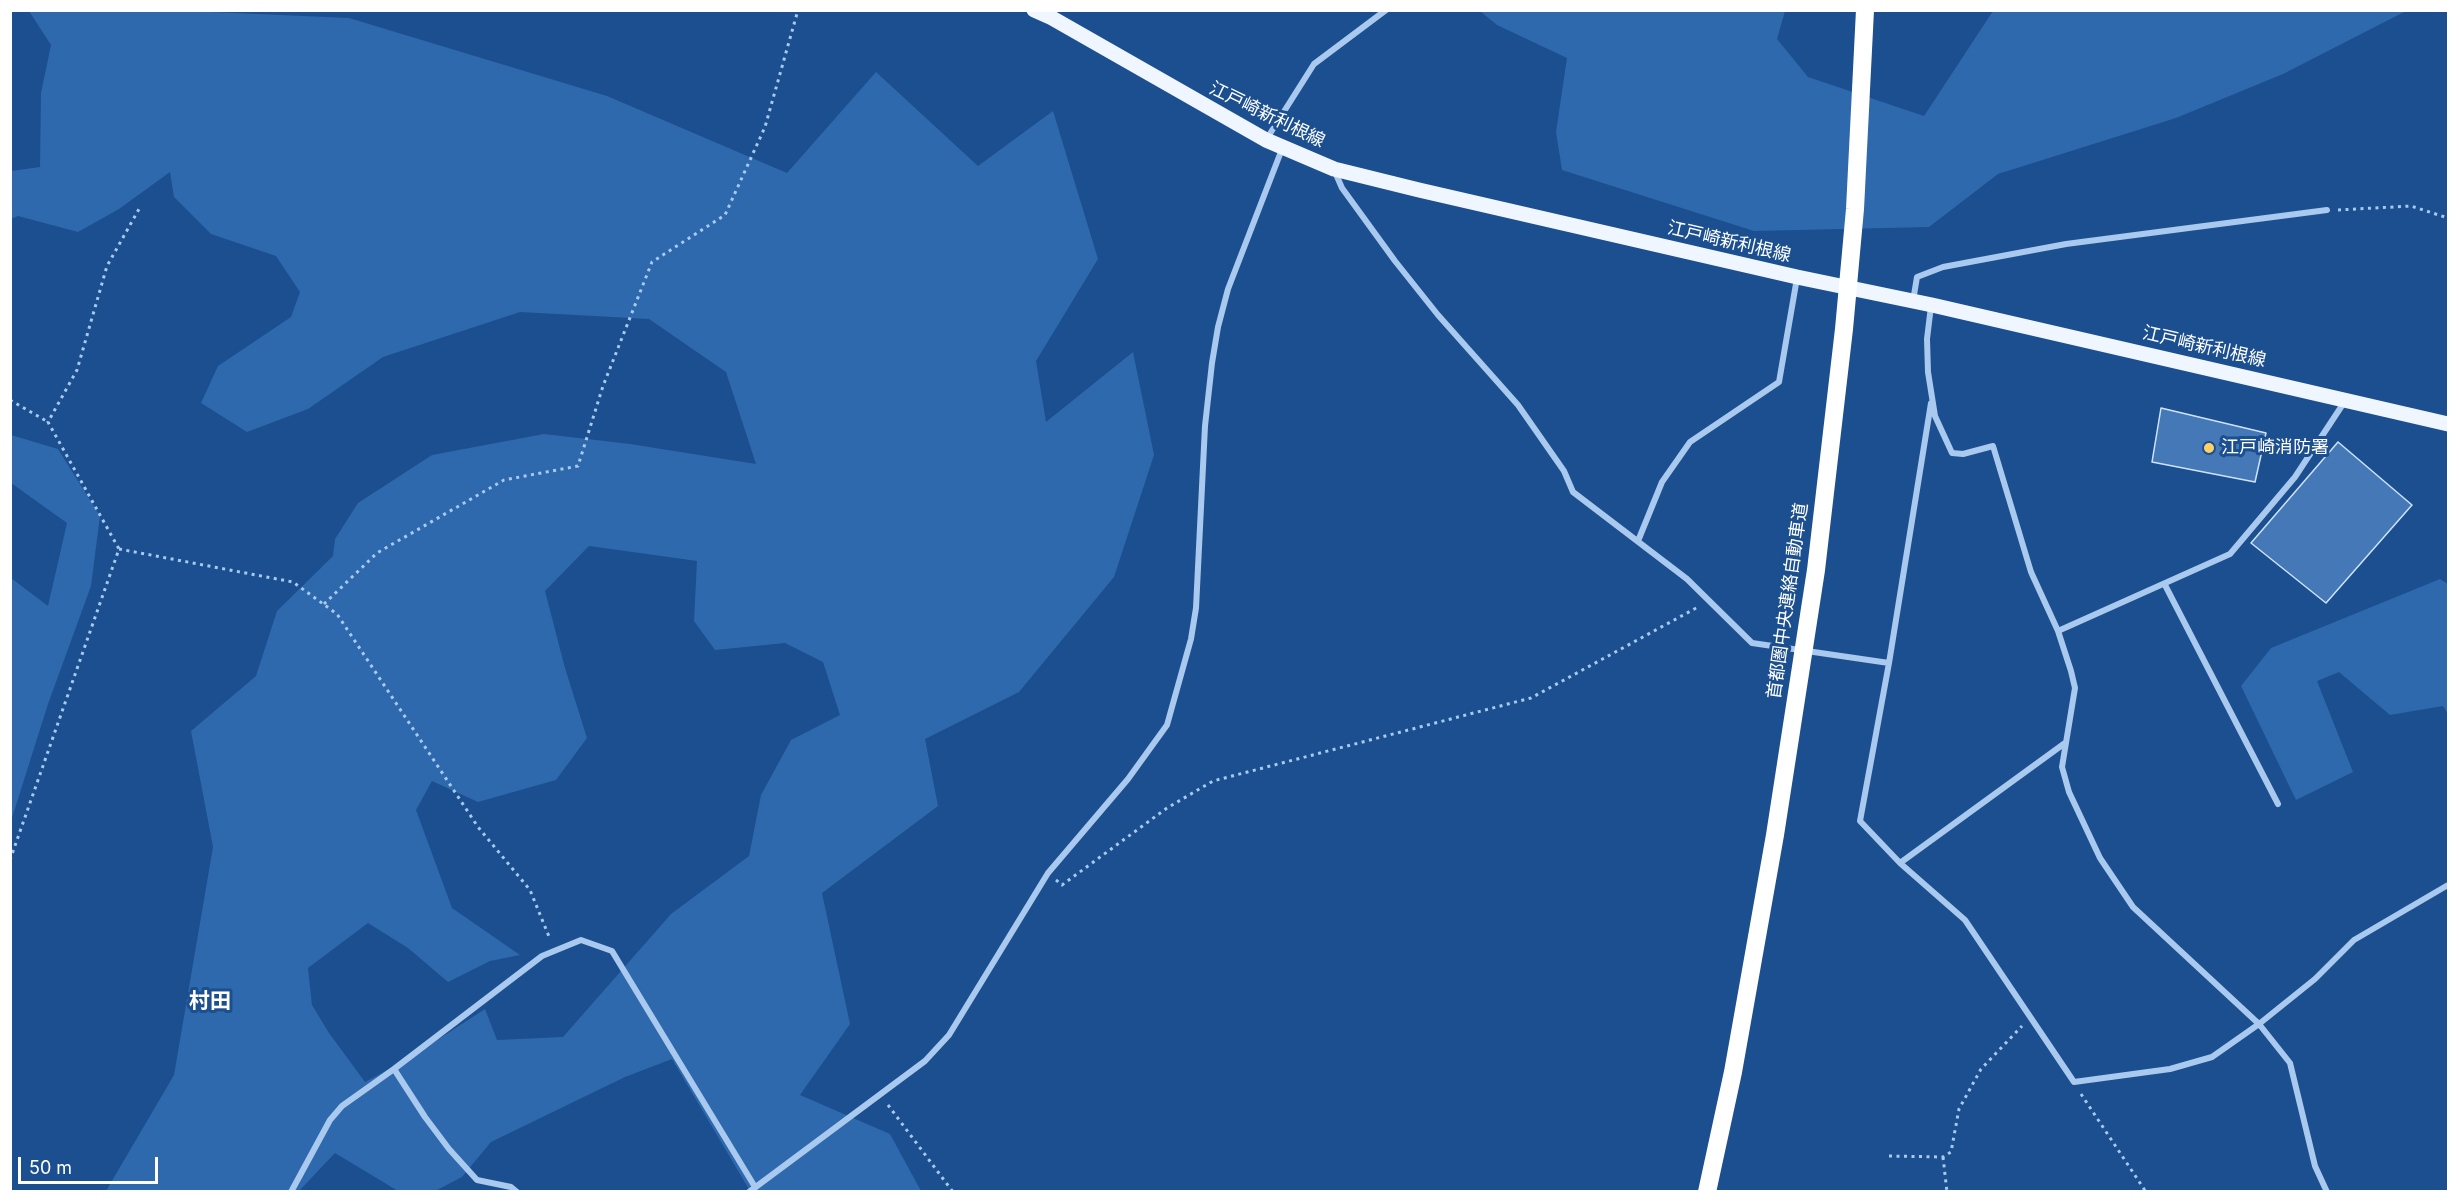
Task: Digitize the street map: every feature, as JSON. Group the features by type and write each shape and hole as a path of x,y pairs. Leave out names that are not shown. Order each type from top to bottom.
{"highway":[{"name":"首都圏中央連絡自動車道","path":"1707,1191 1732,1072 1775,835 1816,570 1845,318 1856,198 1865,10"}],"main road":[{"name":"江戸崎新利根線","path":"1034,10 1052,18 1266,140 1334,169 1797,277 1932,305 2448,424"}],"street":[{"path":"1266,140 1314,64 1386,10"},
{"path":"291,1191 319,1139 342,1106 542,956 581,939 612,951 752,1189 926,1061 949,1035 1048,873 1128,779 1167,725 1191,639 1196,608 1205,426 1218,327 1228,289 1282,148"},
{"path":"1334,169 1342,188 1395,261 1438,315 1518,405 1564,471 1573,492 1687,579 1752,643 1889,663"},
{"path":"1908,301 1917,277 1943,267 2066,244 2327,210"},
{"path":"1638,541 1662,482 1690,442 1779,382 1797,277"},
{"path":"1932,305 1927,339 1932,401 1939,424 1952,453 1963,454 1993,446 2031,572 2058,631 2075,688 2062,767 2069,792 2100,858 2133,907 2259,1024 2290,1063 2315,1166 2327,1191"},
{"path":"2058,631 2230,554 2295,477 2346,399"},
{"path":"1932,401 1889,663 1860,821 1900,863 1965,920 2074,1082 2170,1069 2212,1057 2259,1024 2315,979 2354,940 2448,885"},
{"path":"2165,585 2278,804"},
{"path":"1900,863 2065,743"},
{"path":"394,1069 424,1117 477,1180 511,1187 517,1191"}],"path":[{"path":"324,604 377,553 504,480 578,466 603,386 652,262 725,215 765,127 798,10"},
{"path":"2327,210 2410,206 2448,218"},
{"path":"48,422 77,370 107,266 139,210"},
{"path":"10,400 48,422 119,549 10,860"},
{"path":"119,549 293,582 337,614 478,827 530,890 554,951"},
{"path":"1048,873 1062,885 1167,808 1213,781 1531,698 1709,600"},
{"path":"1890,1156 1943,1157 1951,1152 1959,1109 1981,1069 2020,1029 2030,1015"},
{"path":"2074,1082 2146,1191"},
{"path":"879,1094 953,1191"},
{"path":"1943,1157 1947,1191"}],"shaded area":[{"path":"29,11 188,11 349,18 607,96 787,173 876,72 978,166 1053,111 1098,259 1036,361 1046,422 1133,352 1154,455 1114,577 1019,692 925,739 938,806 822,893 850,1024 800,1095 890,1134 921,1191 750,1191 672,1059 625,1077 491,1142 462,1177 435,1191 398,1191 335,1153 299,1191 106,1191 174,1075 213,847 191,731 256,676 277,611 333,556 335,539 358,503 432,455 544,434 630,444 756,464 726,372 649,319 520,312 383,357 308,409 247,432 201,403 218,366 291,317 300,292 276,256 211,234 174,197 170,172 119,209 78,232 18,216 11,219 11,171 40,167 41,93 51,45","holes":["589,546 697,561 694,621 715,650 785,643 823,662 840,715 791,740 761,795 749,856 671,914 563,1037 497,1040 485,1009 408,1059 365,1082 329,1033 312,1005 308,968 368,923 408,948 448,982 490,961 520,955 452,908 416,810 432,781 478,802 556,780 587,738 565,668 545,591"]},
{"path":"1480,11 1785,11 1777,39 1808,77 1924,116 1993,11 2406,11 2283,74 2176,118 1998,174 1929,227 1754,231 1562,170 1556,132 1567,58 1497,25"},
{"path":"11,435 58,449 100,516 91,586 48,704 11,821 11,578 48,606 67,523 11,483"},
{"path":"2440,579 2448,584 2448,714 2443,706 2390,715 2339,672 2317,681 2353,772 2296,800 2241,686 2271,648"}],"building":[{"name":"江戸崎消防署","path":"2161,408 2266,433 2255,482 2152,462"},
{"path":"2338,442 2412,505 2326,603 2251,543"}],"place":[{"name":"江戸崎消防署","path":"2209,448"}],"district":[{"name":"村田","path":"210,1002"}]}
